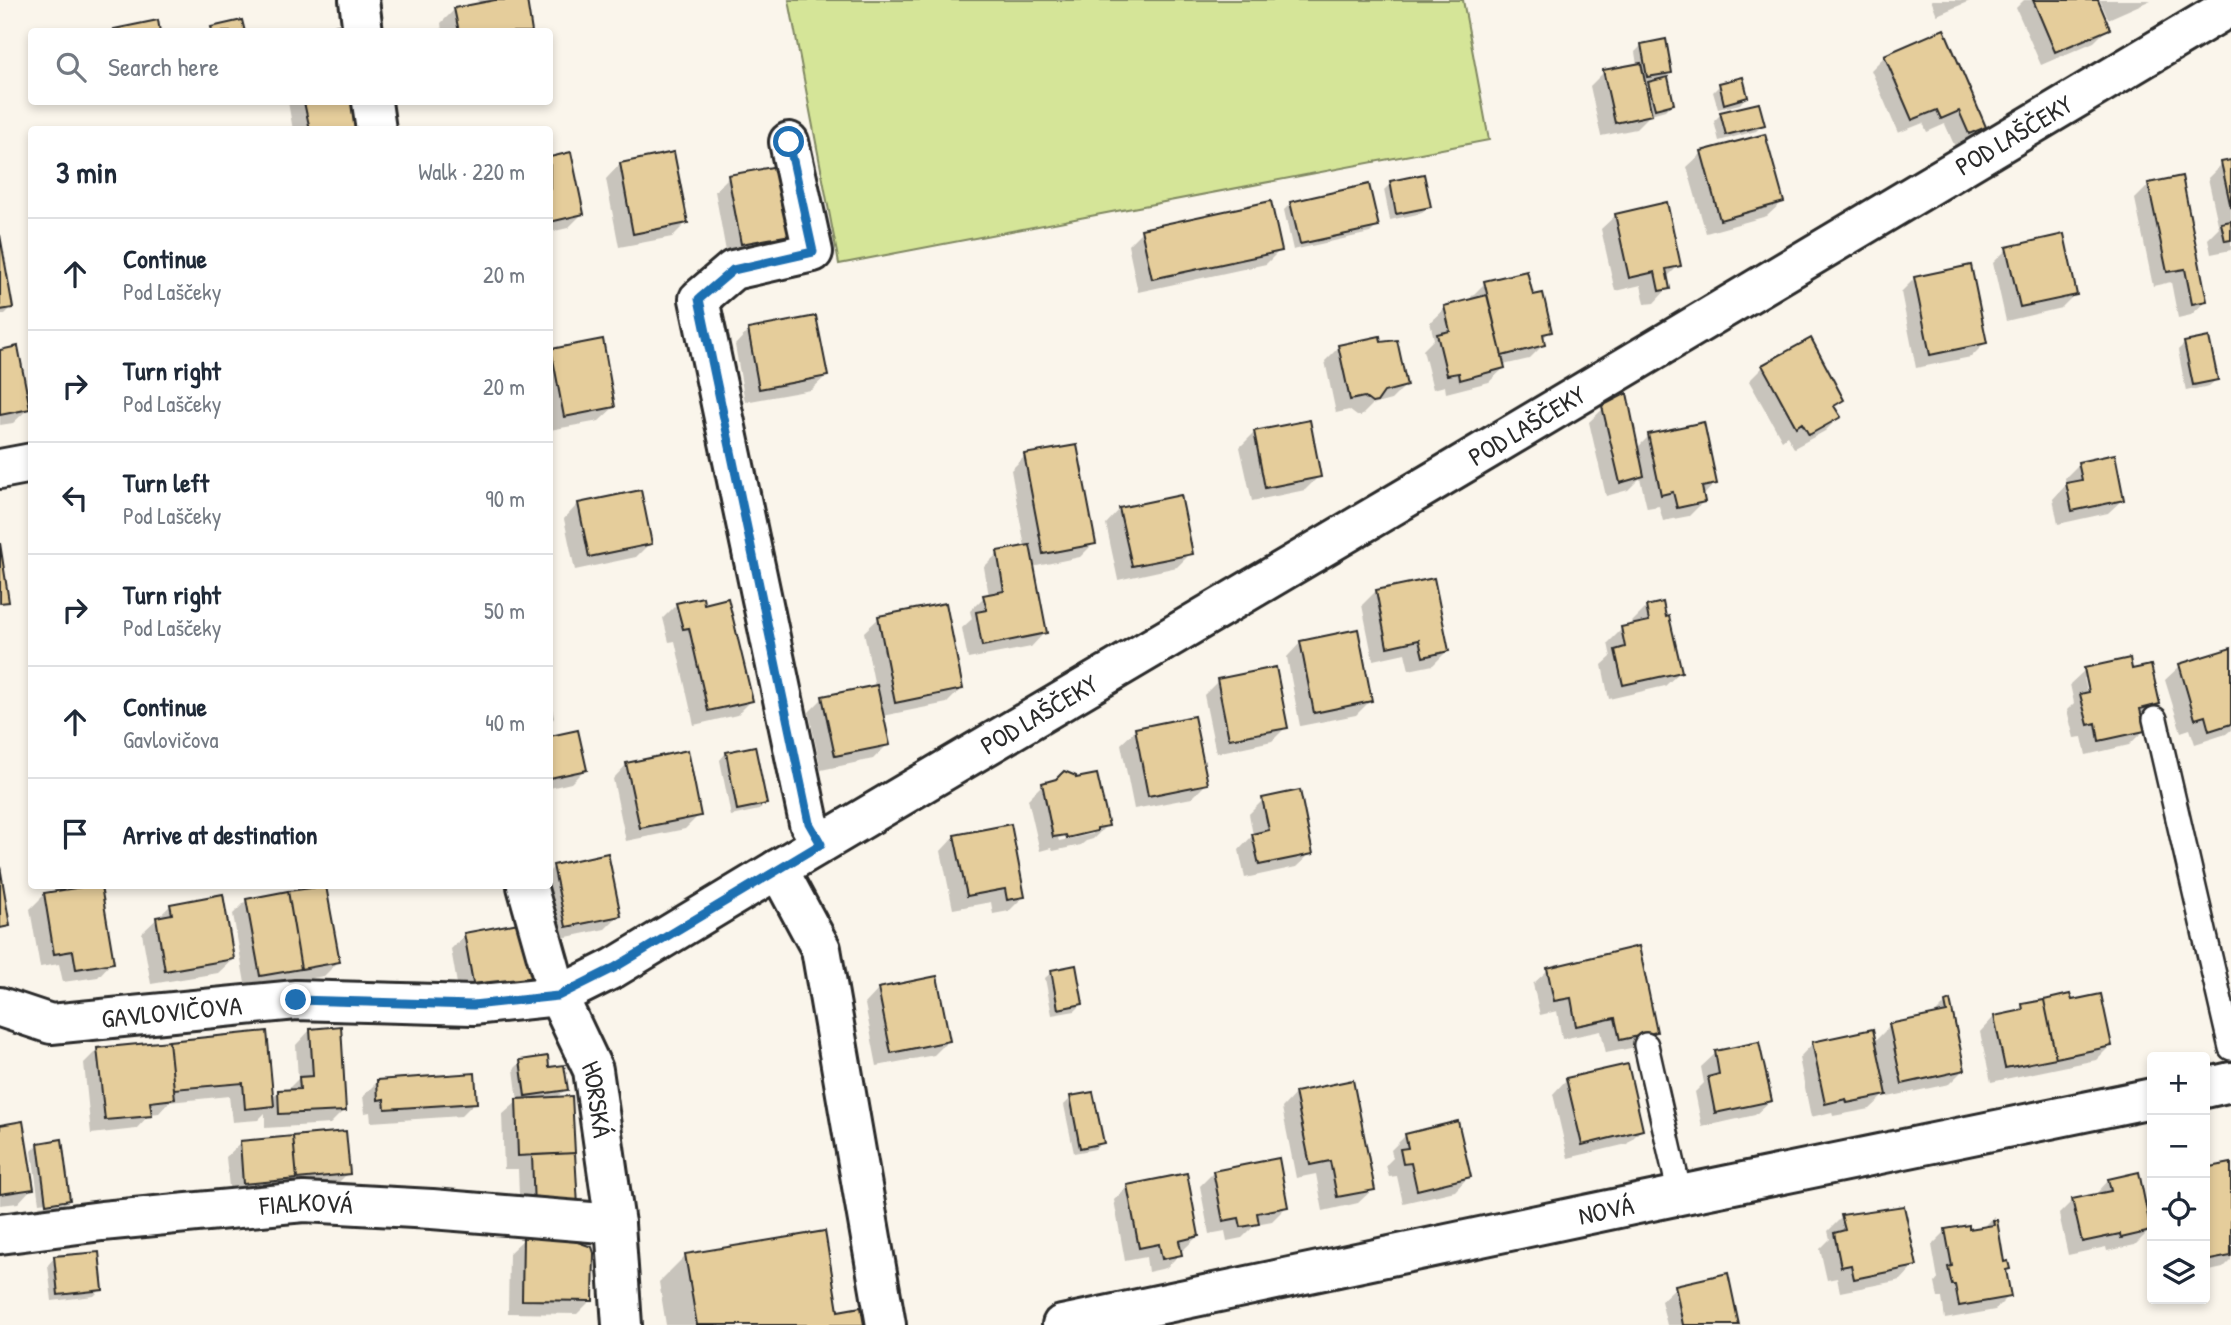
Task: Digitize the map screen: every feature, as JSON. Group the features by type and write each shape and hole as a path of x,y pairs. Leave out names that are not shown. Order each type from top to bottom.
{"street":[{"path":"359,0 362,28"},
{"name":"POD LAŠČEKY","path":"558,996 614,968 2231,6"},
{"path":"372,105 375,126"},
{"path":"789,142 813,252 733,270 699,299 809,823 821,844"},
{"path":"0,469 28,464"},
{"path":"778,869 821,949 886,1325"},
{"name":"HORSKÁ","path":"528,889 558,996 593,1070 615,1224 622,1325"},
{"name":"GAVLOVIČOVA","path":"0,1007 51,1024 296,1000 473,1005 558,996"},
{"path":"2210,1087 2231,1082"},
{"name":"NOVÁ","path":"1062,1325 2147,1099"},
{"name":"FIALKOVÁ","path":"0,1234 102,1221 304,1202 615,1224"}],"lane":[{"path":"2155,719 2231,1048"},
{"path":"1646,1045 1680,1195"}],"green space":[{"path":"789,0 1463,0 1489,140 839,264"}],"building":[{"path":"495,0 527,0 531,28 458,28 454,8"},
{"path":"2033,0 2098,0 2110,29 2055,52"},
{"path":"158,20 159,28 119,28"},
{"path":"242,20 244,28 211,28"},
{"path":"346,23 347,28 324,28"},
{"path":"1944,29 1986,127 1969,134 1959,111 1941,119 1937,110 1912,120 1884,55"},
{"path":"1666,39 1672,73 1647,77 1641,44"},
{"path":"1641,63 1652,115 1615,123 1603,70"},
{"path":"1668,77 1674,104 1655,109 1648,82"},
{"path":"1743,77 1748,97 1724,104 1719,83"},
{"path":"1759,103 1765,125 1726,135 1720,112"},
{"path":"305,105 362,105 365,126 309,126"},
{"path":"1765,134 1784,202 1720,220 1701,151"},
{"path":"571,152 584,214 553,221 553,156"},
{"path":"674,152 688,223 633,234 620,163"},
{"path":"2231,160 2231,208 2221,162"},
{"path":"784,165 796,234 741,244 728,175"},
{"path":"1424,174 1431,207 1396,214 1390,181"},
{"path":"2182,176 2207,301 2192,304 2185,269 2167,272 2148,183"},
{"path":"1369,184 1379,227 1300,244 1290,202"},
{"path":"1271,201 1282,251 1152,279 1141,229"},
{"path":"1667,202 1681,266 1666,269 1670,289 1659,291 1655,272 1629,278 1615,214"},
{"path":"2231,221 2231,240 2225,241 2221,223"},
{"path":"2064,234 2077,295 2020,307 2006,247"},
{"path":"0,235 13,308 0,310"},
{"path":"1971,265 1987,343 1930,355 1914,277"},
{"path":"1527,271 1533,295 1543,293 1552,332 1543,334 1545,345 1502,356 1484,281"},
{"path":"1487,295 1505,368 1460,380 1459,373 1447,375 1437,334 1450,331 1444,306"},
{"path":"816,316 828,376 759,389 748,329"},
{"path":"1380,336 1381,342 1397,340 1407,386 1384,392 1377,402 1372,403 1364,397 1350,400 1338,345"},
{"path":"2209,337 2218,380 2193,385 2184,342"},
{"path":"1811,338 1844,400 1834,406 1841,417 1809,435 1802,423 1796,427 1762,365"},
{"path":"603,339 615,407 564,417 553,349"},
{"path":"18,346 28,409 0,415 0,350"},
{"path":"1627,393 1644,476 1620,483 1602,406"},
{"path":"1310,420 1321,477 1265,488 1254,431"},
{"path":"1704,422 1717,484 1702,487 1705,502 1677,508 1673,492 1661,495 1648,434"},
{"path":"1077,445 1096,544 1043,554 1024,454"},
{"path":"2115,454 2124,500 2072,511 2066,483 2082,480 2078,462"},
{"path":"641,490 652,544 589,557 578,503"},
{"path":"1181,495 1193,554 1132,566 1119,508"},
{"path":"0,543 9,602 0,603"},
{"path":"1030,545 1047,633 982,646 976,612 987,610 983,595 1004,591 997,551"},
{"path":"1434,578 1449,651 1423,657 1419,640 1387,647 1376,590"},
{"path":"703,597 704,604 728,598 753,701 708,711 689,628 683,629 676,603"},
{"path":"1663,602 1666,617 1669,616 1682,672 1623,685 1615,650 1625,647 1621,627 1649,621 1646,606"},
{"path":"946,603 963,689 895,703 878,616"},
{"path":"1358,629 1372,701 1314,713 1300,641"},
{"path":"2231,648 2231,724 2209,731 2205,716 2195,719 2179,664"},
{"path":"2130,658 2132,669 2151,665 2160,704 2140,709 2145,731 2099,741 2096,723 2088,725 2080,694 2089,692 2084,668"},
{"path":"1276,667 1288,728 1229,739 1217,679"},
{"path":"877,685 890,745 835,756 822,696"},
{"path":"1194,716 1208,784 1148,796 1135,728"},
{"path":"578,730 587,770 553,777 553,735"},
{"path":"755,746 767,804 737,810 726,752"},
{"path":"688,750 701,816 640,828 626,763"},
{"path":"1064,771 1076,778 1097,774 1109,826 1067,838 1066,835 1053,837 1042,783 1056,779"},
{"path":"1300,790 1313,854 1259,865 1252,834 1269,830 1262,798"},
{"path":"1011,824 1025,897 1007,900 1005,889 967,896 954,835"},
{"path":"608,853 621,916 566,927 553,865"},
{"path":"0,866 10,926 0,928"},
{"path":"69,889 102,889 114,963 76,969 73,951 54,954 44,893"},
{"path":"327,889 340,962 301,969 288,891"},
{"path":"288,891 301,969 260,976 246,899"},
{"path":"223,894 234,959 165,971 156,917 172,914 170,904"},
{"path":"524,922 535,983 475,994 464,933"},
{"path":"1639,946 1657,1032 1620,1040 1615,1018 1576,1026 1571,998 1554,1001 1547,968"},
{"path":"1076,965 1083,1004 1058,1009 1051,970"},
{"path":"937,976 950,1041 891,1053 878,988"},
{"path":"2070,994 2072,1000 2101,994 2112,1046 2056,1058 2044,1000"},
{"path":"1950,1000 1965,1070 1902,1084 1889,1024 1947,1012 1945,1002"},
{"path":"2044,1000 2056,1058 2005,1068 1994,1016 2023,1010 2022,1004"},
{"path":"341,1026 346,1111 279,1114 278,1090 300,1089 299,1077 313,1076 310,1029"},
{"path":"1873,1029 1887,1095 1847,1103 1846,1099 1825,1104 1812,1042"},
{"path":"267,1031 274,1106 245,1109 243,1083 174,1089 169,1041"},
{"path":"169,1041 175,1099 150,1102 152,1116 105,1120 97,1048"},
{"path":"1759,1042 1772,1101 1715,1113 1708,1077 1719,1074 1715,1051"},
{"path":"548,1056 549,1067 564,1065 568,1090 525,1096 520,1060"},
{"path":"1628,1064 1643,1130 1582,1145 1566,1078"},
{"path":"475,1073 477,1103 385,1109 384,1099 378,1100 377,1080"},
{"path":"1353,1080 1375,1190 1337,1197 1330,1161 1310,1165 1295,1092"},
{"path":"1093,1092 1104,1143 1080,1148 1070,1096"},
{"path":"572,1096 575,1153 518,1156 516,1099"},
{"path":"23,1121 34,1189 0,1194 0,1125"},
{"path":"1458,1121 1471,1177 1417,1190 1411,1163 1403,1164 1400,1149 1408,1148 1405,1134"},
{"path":"346,1131 350,1174 297,1179 293,1136"},
{"path":"293,1136 297,1179 243,1184 240,1141"},
{"path":"62,1139 70,1200 46,1204 38,1143"},
{"path":"575,1153 578,1206 534,1208 532,1155"},
{"path":"1279,1158 1288,1207 1257,1213 1259,1224 1241,1227 1239,1218 1223,1221 1213,1171"},
{"path":"2231,1163 2231,1256 2210,1260 2210,1178 2210,1167"},
{"path":"2139,1172 2147,1211 2147,1232 2082,1242 2072,1199 2111,1191 2108,1179"},
{"path":"1187,1173 1199,1236 1179,1241 1182,1255 1162,1259 1159,1244 1139,1248 1127,1185"},
{"path":"1904,1206 1917,1266 1854,1279 1851,1265 1841,1267 1834,1233 1845,1230 1841,1215"},
{"path":"1993,1220 1997,1220 2004,1262 2008,1261 2010,1269 2006,1270 2011,1297 1959,1306 1948,1267 1952,1266 1945,1229 1994,1225"},
{"path":"825,1231 838,1311 861,1307 864,1325 697,1325 685,1254"},
{"path":"523,1237 566,1238 592,1247 593,1301 522,1300"},
{"path":"99,1252 103,1290 58,1295 54,1256"},
{"path":"1728,1273 1739,1325 1683,1325 1675,1285"}],"route":[{"path":"296,1000 473,1005 558,996 614,968 821,844 809,823 699,299 733,270 813,252 789,142"}]}
